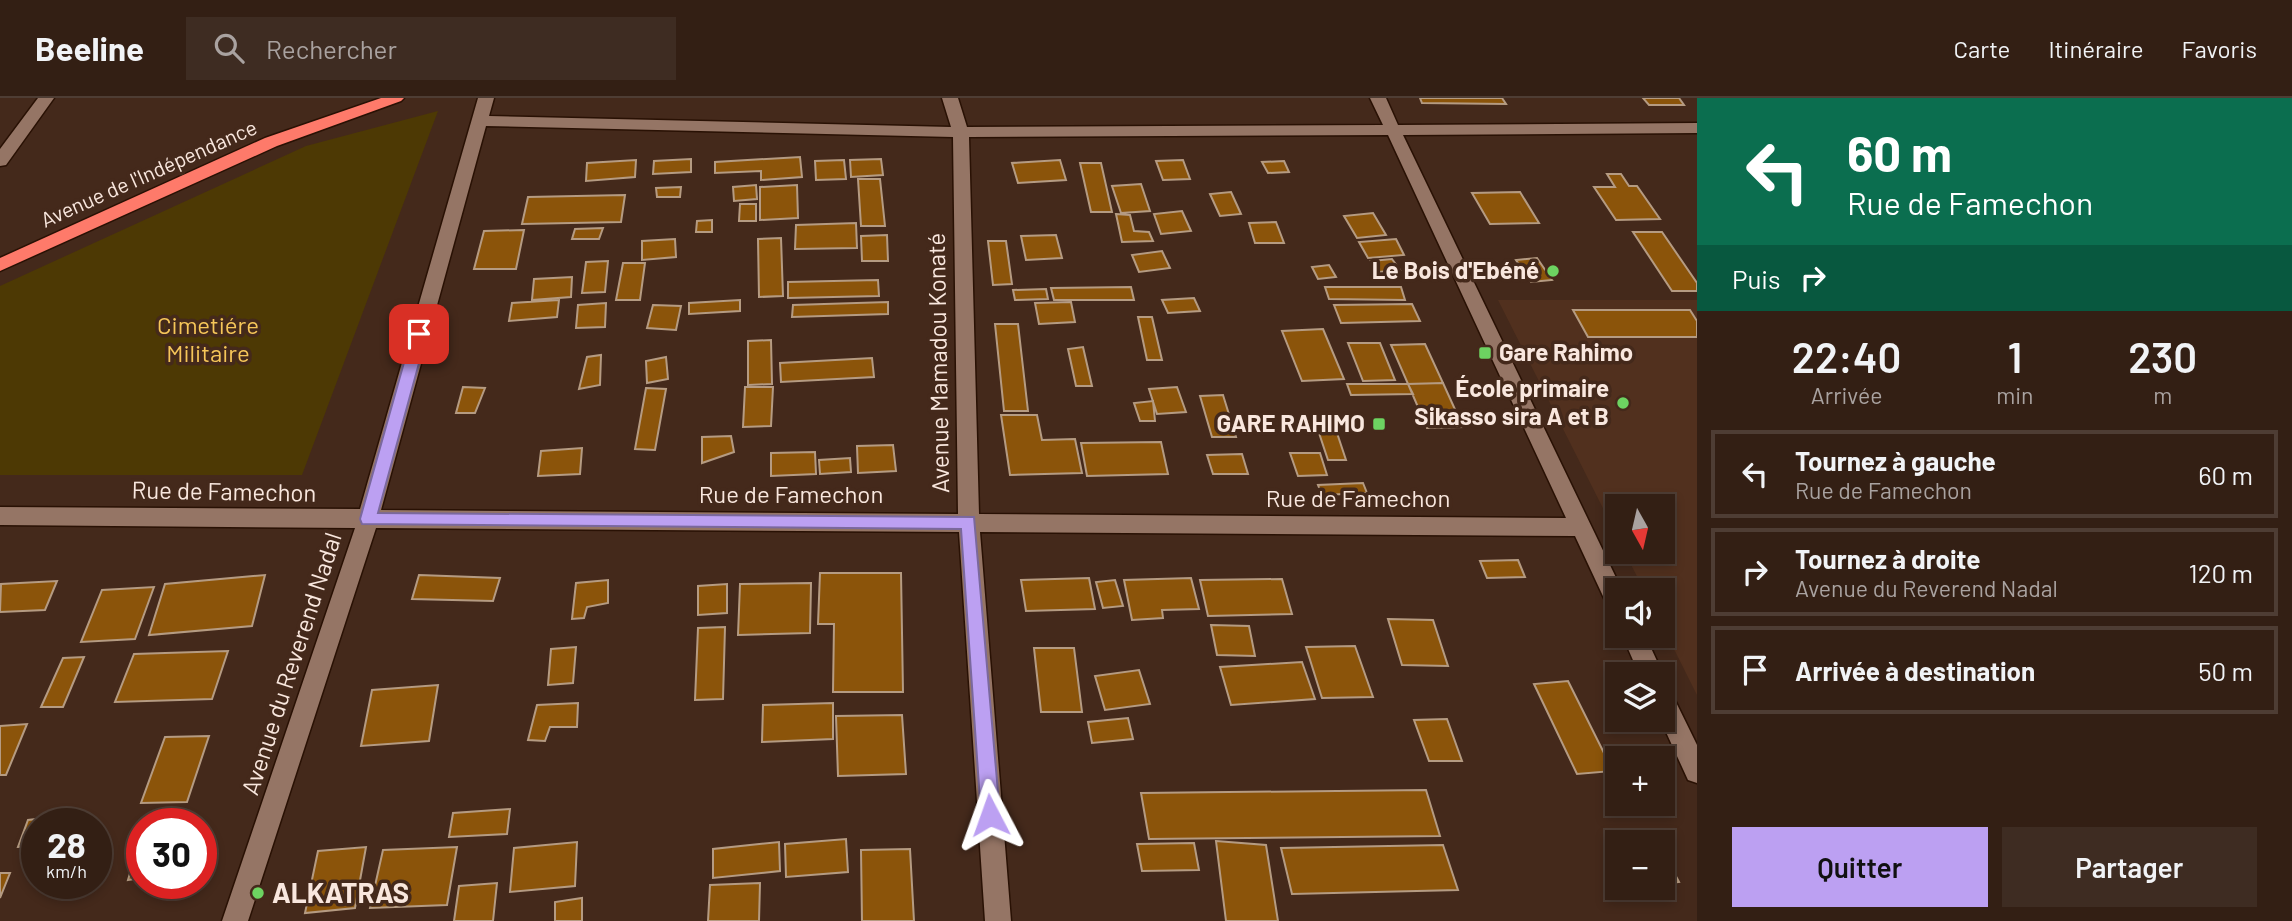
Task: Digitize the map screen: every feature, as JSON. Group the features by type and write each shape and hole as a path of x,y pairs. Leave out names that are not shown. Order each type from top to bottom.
{"highway":[{"name":"Avenue de l'Indépendance","path":"0,265 271,142 396,98"}],"street":[{"path":"0,161 46,98"},
{"name":"Avenue du Reverend Nadal","path":"235,921 368,519 486,98"},
{"name":"Avenue Mamadou Konaté","path":"950,98 961,132 968,522 998,921"},
{"path":"1378,98 1605,578"},
{"path":"479,121 961,132 1697,128"},
{"name":"Rue de Famechon","path":"0,516 1581,527"},
{"path":"1675,725 1697,771"}],"shaded area":[{"name":"École primaire Sikasso sira A et B","path":"1498,300 1697,300 1697,695 1674,648 1675,578 1638,578 1631,564 1675,564 1675,494 1605,494 1605,512"}],"green space":[{"name":"Cimetiére Militaire","path":"438,111 302,475 0,475 0,286 306,146"}],"building":[{"path":"1420,98 1502,98 1506,104 1422,103"},
{"path":"1643,98 1679,98 1684,105 1649,105"},
{"path":"800,157 802,177 761,180 761,171 715,173 715,162"},
{"path":"691,159 691,172 653,174 654,161"},
{"path":"881,159 883,175 851,177 850,160"},
{"path":"636,160 635,177 586,181 587,163"},
{"path":"844,160 846,179 816,180 815,161"},
{"path":"1060,160 1066,180 1018,183 1012,163"},
{"path":"1183,160 1190,179 1163,180 1156,161"},
{"path":"1284,161 1289,172 1268,173 1262,162"},
{"path":"1080,163 1101,163 1112,212 1091,212"},
{"path":"1607,174 1621,174 1629,186 1637,186 1660,219 1616,220 1594,187 1615,187"},
{"path":"858,179 880,179 885,226 861,226"},
{"path":"1141,184 1150,211 1121,213 1112,186"},
{"path":"756,185 757,199 734,201 733,187"},
{"path":"797,185 798,218 760,220 760,187"},
{"path":"681,187 680,197 657,197 656,188"},
{"path":"1231,192 1241,214 1220,216 1210,194"},
{"path":"1520,192 1539,223 1490,224 1472,193"},
{"path":"625,195 621,222 522,224 528,197"},
{"path":"740,204 756,204 756,221 739,221"},
{"path":"1182,211 1191,231 1161,234 1154,214"},
{"path":"1373,213 1386,235 1357,238 1344,216"},
{"path":"1116,214 1130,215 1134,231 1149,232 1153,241 1122,242"},
{"path":"712,220 712,232 696,232 697,221"},
{"path":"1276,222 1284,243 1255,243 1249,223"},
{"path":"856,223 857,248 795,249 796,225"},
{"path":"603,228 599,239 572,239 575,229"},
{"path":"524,230 516,269 474,269 484,231"},
{"path":"1633,232 1662,232 1697,283 1697,291 1672,291"},
{"path":"887,235 888,261 862,261 861,236"},
{"path":"1056,235 1062,258 1026,260 1021,236"},
{"path":"781,238 783,296 759,297 758,239"},
{"path":"675,239 676,257 642,260 642,241"},
{"path":"1396,239 1404,255 1368,258 1359,242"},
{"path":"988,241 1006,241 1012,284 993,285"},
{"path":"1162,251 1170,268 1139,272 1132,255"},
{"path":"1537,258 1552,280 1531,282 1516,260"},
{"path":"1392,259 1400,270 1378,272 1371,261"},
{"path":"608,261 605,292 582,293 586,262"},
{"path":"623,263 645,263 640,300 616,300"},
{"path":"1329,265 1336,277 1318,279 1312,267"},
{"path":"572,277 571,297 532,300 534,279"},
{"path":"878,280 879,296 788,298 788,282"},
{"path":"1131,287 1134,300 1054,300 1051,288"},
{"path":"1325,287 1401,287 1405,300 1329,299"},
{"path":"1046,289 1048,299 1015,300 1013,290"},
{"path":"1194,298 1200,311 1168,313 1162,300"},
{"path":"559,300 557,317 509,321 512,303"},
{"path":"740,300 740,311 689,314 689,303"},
{"path":"888,302 888,314 792,317 793,305"},
{"path":"1071,302 1075,322 1039,324 1035,303"},
{"path":"606,303 605,327 576,328 578,305"},
{"path":"1412,304 1420,321 1341,323 1334,305"},
{"path":"653,305 681,306 676,330 647,328"},
{"path":"1573,310 1690,310 1697,321 1697,337 1588,337"},
{"path":"1138,317 1152,317 1162,360 1147,360"},
{"path":"995,324 1018,324 1028,411 1004,411"},
{"path":"1323,329 1344,379 1302,381 1282,331"},
{"path":"771,340 772,384 748,385 748,341"},
{"path":"1348,343 1380,343 1395,380 1363,381"},
{"path":"1425,344 1443,383 1408,384 1391,345"},
{"path":"1083,347 1092,386 1076,386 1068,349"},
{"path":"601,355 600,385 579,389 587,357"},
{"path":"666,357 668,379 647,383 646,361"},
{"path":"872,358 874,377 781,382 780,363"},
{"path":"1443,383 1463,427 1427,428 1408,384"},
{"path":"1347,384 1408,384 1413,394 1351,395"},
{"path":"463,387 485,388 475,413 456,413"},
{"path":"745,387 773,387 771,426 743,427"},
{"path":"1177,387 1186,412 1157,414 1149,389"},
{"path":"646,388 666,389 655,450 635,449"},
{"path":"1223,395 1236,437 1212,437 1200,396"},
{"path":"1153,401 1155,421 1140,421 1134,403"},
{"path":"1001,415 1037,415 1042,440 1075,439 1082,473 1010,475"},
{"path":"1315,421 1333,421 1346,460 1328,460"},
{"path":"731,436 734,452 702,463 702,437"},
{"path":"1161,442 1168,474 1087,476 1081,443"},
{"path":"893,445 896,471 858,473 857,446"},
{"path":"582,448 580,474 538,476 541,451"},
{"path":"815,452 816,474 771,476 771,453"},
{"path":"1290,453 1320,453 1327,475 1298,476"},
{"path":"1242,454 1248,474 1213,474 1207,455"},
{"path":"850,458 851,472 820,474 819,460"},
{"path":"1363,483 1367,493 1322,495 1318,485"},
{"path":"1518,560 1525,577 1487,578 1480,561"},
{"path":"820,573 901,573 903,692 833,692 834,624 818,624"},
{"path":"265,575 252,626 149,635 165,584"},
{"path":"419,575 500,578 493,601 412,599"},
{"path":"1089,578 1095,609 1026,611 1021,580"},
{"path":"1191,578 1199,609 1162,610 1163,618 1132,620 1124,580"},
{"path":"1282,579 1292,614 1208,616 1200,580"},
{"path":"608,580 608,603 587,607 584,618 572,619 576,583"},
{"path":"1115,580 1123,606 1103,608 1096,582"},
{"path":"57,581 45,610 0,612 1,584"},
{"path":"811,583 810,633 738,635 740,584"},
{"path":"727,584 727,613 698,615 698,586"},
{"path":"154,587 135,639 81,642 102,590"},
{"path":"1388,619 1433,620 1448,666 1402,665"},
{"path":"1211,625 1249,626 1255,656 1217,655"},
{"path":"725,627 723,699 695,700 698,628"},
{"path":"1355,646 1373,697 1322,698 1306,647"},
{"path":"576,647 573,683 548,685 551,649"},
{"path":"1034,648 1074,648 1082,712 1041,712"},
{"path":"228,651 212,699 115,702 134,654"},
{"path":"84,657 63,707 41,707 63,658"},
{"path":"1302,662 1315,699 1231,705 1220,667"},
{"path":"1139,670 1150,704 1105,710 1095,676"},
{"path":"1568,681 1605,755 1605,772 1577,774 1534,684"},
{"path":"438,685 429,741 361,746 372,690"},
{"path":"578,703 577,727 550,727 545,741 528,740 537,705"},
{"path":"833,703 833,739 762,742 763,705"},
{"path":"902,715 906,774 838,776 836,716"},
{"path":"1128,718 1133,739 1092,743 1088,722"},
{"path":"1447,719 1462,761 1429,761 1414,720"},
{"path":"27,724 6,775 0,775 0,726"},
{"path":"209,736 187,802 141,803 165,737"},
{"path":"1426,790 1440,836 1149,839 1141,793"},
{"path":"510,809 507,834 449,837 453,813"},
{"path":"846,839 848,872 786,877 785,844"},
{"path":"1216,841 1266,845 1278,921 1226,921"},
{"path":"577,842 575,886 510,892 514,848"},
{"path":"779,842 780,871 713,878 713,849"},
{"path":"1194,843 1199,870 1142,871 1137,844"},
{"path":"1443,845 1458,890 1292,894 1281,848"},
{"path":"366,847 355,908 305,913 318,851"},
{"path":"457,847 447,905 370,908 383,850"},
{"path":"910,849 914,921 862,921 861,850"},
{"path":"0,873 10,873 0,898"},
{"path":"497,883 493,921 454,921 459,886"},
{"path":"760,883 759,921 708,921 710,885"},
{"path":"582,898 582,921 555,921 555,902"}],"place":[{"name":"Le Bois d'Ebéné","path":"1553,271"},
{"name":"Gare Rahimo","path":"1485,353"},
{"name":"École primaire Sikasso sira A et B","path":"1623,403"},
{"name":"GARE RAHIMO","path":"1379,424"},
{"name":"ALKATRAS","path":"258,893"}],"route":[{"path":"419,334 368,519 968,522 990,815"}]}
